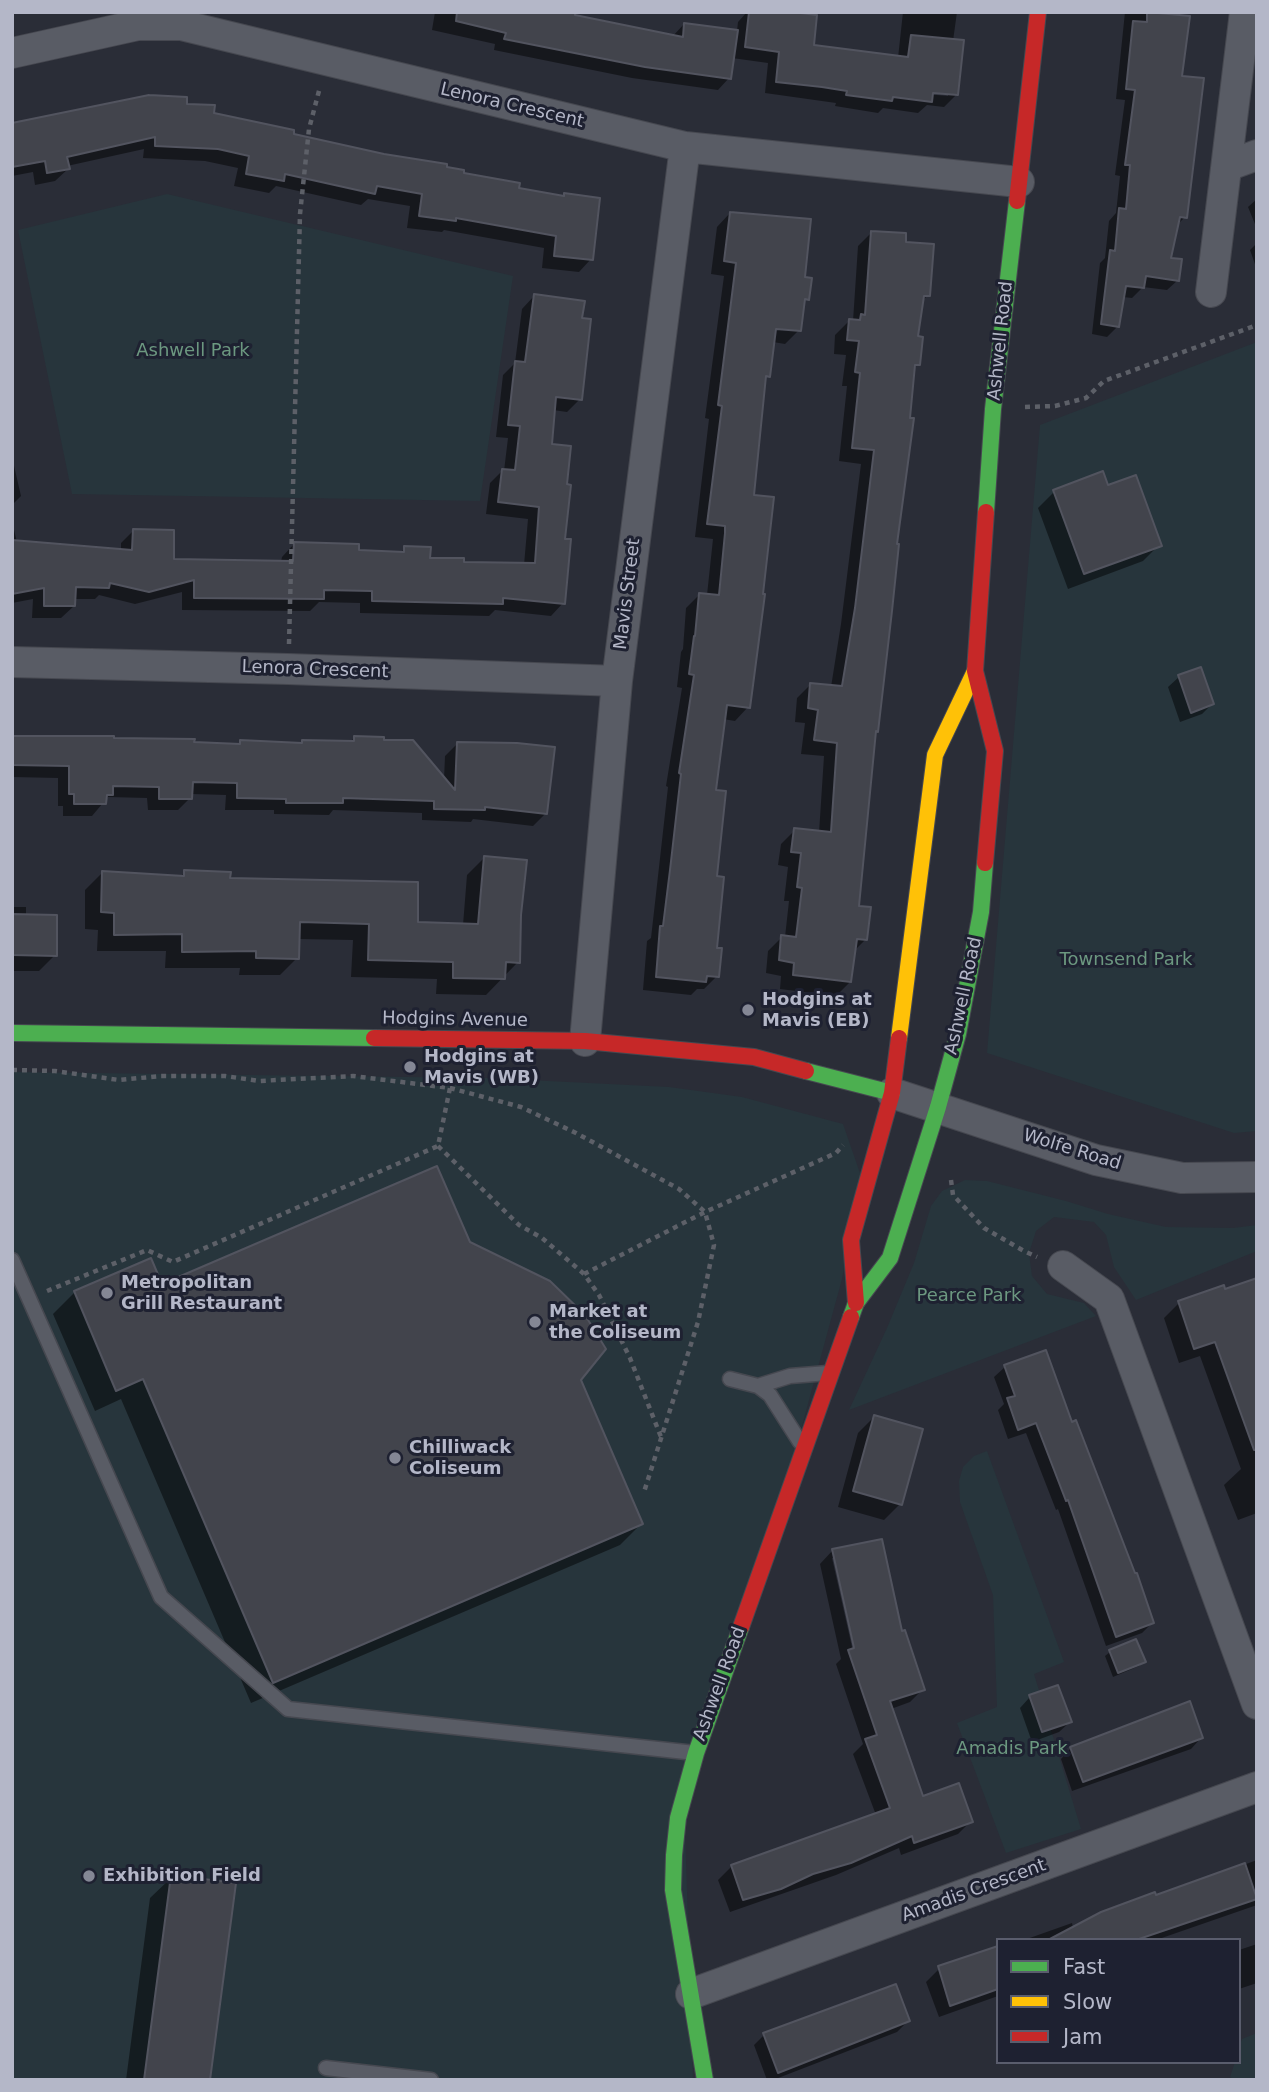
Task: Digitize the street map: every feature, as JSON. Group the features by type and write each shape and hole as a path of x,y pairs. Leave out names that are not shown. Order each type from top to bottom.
{"street":[{"name":"Ashwell Road","path":"705,2080 673,1890 678,1818 696,1753 856,1303 890,1258 958,1034 981,912 995,751 975,671 993,409 1038,12"},
{"path":"1211,292 1245,12"},
{"name":"Lenora Crescent","path":"12,53 138,25 181,25 685,148 1019,182"},
{"name":"Mavis Street","path":"585,1041 617,681 685,148"},
{"path":"1227,166 1257,155"},
{"name":"Lenora Crescent","path":"12,662 617,681"},
{"name":"Ashwell Road","path":"856,1303 851,1240 892,1093 934,755 975,671"},
{"name":"Hodgins Avenue","path":"12,1033 585,1041 754,1057 892,1093"},
{"name":"Wolfe Road","path":"892,1093 1096,1160 1182,1178 1257,1177"},
{"path":"1063,1266 1109,1299 1257,1704"},
{"name":"Amadis Crescent","path":"691,1994 1257,1787"}],"lane":[{"path":"12,1260 161,1597 288,1709 696,1753"},
{"path":"758,1386 790,1376 831,1372"},
{"path":"730,1379 758,1386 770,1395 804,1449"},
{"path":"326,2068 431,2080"}],"path":[{"path":"288,669 300,214 309,129 326,61"},
{"path":"993,409 1055,406 1086,398 1104,381 1257,325"},
{"path":"12,1070 55,1071 119,1080 160,1076 225,1076 259,1081 353,1076 450,1088 521,1107 576,1133 679,1189 705,1212 714,1245 698,1322 644,1492"},
{"path":"438,1146 450,1088"},
{"path":"584,1274 705,1212 836,1153 845,1143"},
{"path":"438,1146 519,1225 542,1238 584,1274 599,1295 630,1358 661,1438"},
{"path":"29,1299 148,1250 173,1262 438,1146"},
{"path":"949,1170 953,1195 984,1228 1024,1251 1063,1266"}],"green space":[{"name":"Ashwell Park","path":"167,194 513,276 480,501 72,494 18,230"},
{"name":"Townsend Park","path":"1257,342 1257,1131 1234,1133 987,1053 1040,425"},
{"path":"12,1072 488,1078 669,1087 742,1097 843,1124 861,1176 842,1279 796,1448 683,1766 693,2080 12,2080"},
{"name":"Pearce Park","path":"965,1180 987,1181 1166,1227 1233,1228 1257,1225 1257,1251 1136,1300 1114,1267 1106,1235 1094,1222 1054,1217 1036,1231 1029,1253 1032,1276 1047,1294 1084,1303 1096,1316 849,1410 914,1263 931,1206 942,1191"},
{"name":"Amadis Park","path":"987,1451 1064,1662 1034,1674 1081,1829 1006,1853 957,1723 997,1707 993,1595 960,1502 959,1481 963,1467 974,1456"},
{"path":"1257,2033 1257,2080 1234,2080 1230,2077 1234,2064 1241,2064 1242,2039"}],"building":[{"path":"457,12 575,12 575,15 683,37 684,23 738,30 731,79 645,67 504,39 506,33 456,21"},
{"path":"749,12 817,15 814,45 908,57 911,35 964,40 958,95 933,93 932,102 893,97 892,101 846,95 847,91 776,82 779,52 745,47"},
{"path":"1147,12 1190,16 1182,76 1204,78 1187,218 1180,217 1171,258 1182,259 1179,281 1146,276 1144,288 1126,286 1119,327 1101,324 1110,250 1115,251 1119,208 1126,209 1130,165 1125,165 1135,90 1126,89 1133,21 1147,22"},
{"path":"149,95 187,97 187,104 215,105 214,113 294,130 294,134 384,154 447,164 447,167 464,170 464,173 520,183 519,188 564,196 564,193 600,198 593,260 554,256 556,236 456,218 456,221 419,216 422,194 377,186 375,194 285,174 284,181 246,174 249,156 218,149 155,146 155,137 67,157 70,169 47,173 45,161 12,167 12,123"},
{"path":"730,212 811,219 805,277 812,278 809,300 805,299 801,331 776,329 770,377 766,376 754,495 774,497 765,594 750,708 727,705 716,790 726,791 717,876 724,877 717,948 722,948 719,977 707,976 706,982 656,977 679,773 694,675 689,674 699,593 719,595 725,533 725,526 707,524 722,406 718,405 736,263 724,261"},
{"path":"871,231 906,233 906,242 934,244 930,296 924,296 918,336 923,337 920,365 915,365 910,418 914,418 897,544 859,906 871,907 867,940 857,939 851,982 793,975 794,963 779,960 781,935 796,937 802,888 797,887 801,853 791,852 794,828 831,832 837,743 814,740 818,710 808,708 810,683 842,686 855,608 874,450 852,448 860,373 855,372 859,341 847,340 849,319 860,320 861,314 865,315"},
{"path":"534,294 585,301 582,318 591,319 582,400 556,397 552,444 571,446 567,484 571,485 565,539 571,539 565,604 503,598 503,604 372,601 372,591 324,590 324,599 194,598 194,580 149,592 110,583 109,588 76,587 75,606 44,606 44,588 12,594 12,540 132,550 133,529 174,530 174,559 293,561 294,542 359,544 359,550 404,552 404,546 431,547 430,558 464,558 464,562 535,563 539,507 498,502 502,469 515,470 520,426 508,425 515,361 525,362"},
{"path":"1103,471 1108,485 1136,475 1162,546 1084,574 1053,490"},
{"path":"1201,667 1214,704 1191,713 1178,675"},
{"path":"12,736 114,736 195,739 194,742 240,744 240,740 302,743 302,740 354,741 354,736 413,740 455,790 457,742 555,747 547,814 485,807 485,810 434,809 434,801 343,798 343,803 286,803 286,799 237,798 237,783 193,782 192,799 159,799 159,787 113,786 113,795 107,795 106,804 74,804 74,794 69,794 69,766 12,765"},
{"path":"484,856 527,860 521,915 520,963 506,962 505,979 453,978 453,962 368,960 369,924 300,922 299,959 256,958 256,951 182,952 182,934 114,935 114,913 101,912 102,871 184,876 184,870 231,872 230,878 418,882 418,922 478,924"},
{"path":"12,914 57,915 57,956 12,955"},
{"name":"Chilliwack Coliseum","path":"437,1166 470,1242 550,1281 585,1315 606,1349 581,1380 643,1524 273,1683 143,1379 116,1391 74,1291 151,1258 162,1284"},
{"path":"1257,1278 1257,1450 1254,1450 1215,1342 1194,1349 1178,1301 1224,1285 1225,1289"},
{"path":"1046,1350 1072,1422 1076,1420 1137,1573 1154,1623 1116,1637 1068,1500 1066,1501 1036,1423 1018,1430 1007,1398 1015,1396 1004,1365"},
{"path":"874,1415 923,1429 902,1505 853,1491"},
{"path":"882,1539 902,1631 905,1630 925,1690 890,1701 923,1796 959,1783 973,1822 914,1843 912,1836 851,1863 743,1900 731,1865 890,1808 865,1739 877,1735 848,1650 854,1648 832,1549"},
{"path":"1136,1639 1146,1662 1118,1673 1109,1650"},
{"path":"1058,1685 1072,1722 1042,1732 1029,1695"},
{"path":"1190,1701 1203,1738 1083,1782 1070,1747"},
{"path":"1245,1863 1257,1899 1142,1938 1052,1938 1101,1912 1155,1892 1156,1895"},
{"path":"171,1875 236,1883 210,2080 144,2080"},
{"path":"996,1947 996,1990 950,2006 938,1966"},
{"path":"896,1984 910,2021 778,2073 763,2033"}],"traffic: fast":[{"path":"986,512 993,409 1017,201"},
{"path":"851,1317 856,1303 890,1258 938,1107 958,1034 981,912 985,863"},
{"path":"12,1033 374,1038"},
{"path":"806,1071 892,1093"},
{"path":"705,2080 673,1890 674,1855 678,1818 696,1753 741,1627"}],"traffic: slow":[{"path":"899,1038 935,755 975,671"}],"traffic: jam":[{"path":"1017,201 1038,12"},
{"path":"985,863 995,751 975,671 986,512"},
{"path":"374,1038 585,1041 754,1057 806,1071"},
{"path":"856,1303 851,1240 892,1093 899,1038"},
{"path":"741,1627 851,1317"}],"place":[{"name":"Hodgins at Mavis (EB)","path":"748,1010"},
{"name":"Hodgins at Mavis (WB)","path":"410,1067"},
{"name":"Metropolitan Grill Restaurant","path":"107,1293"},
{"name":"Market at the Coliseum","path":"535,1322"},
{"name":"Chilliwack Coliseum","path":"395,1458"},
{"name":"Exhibition Field","path":"89,1876"}]}
